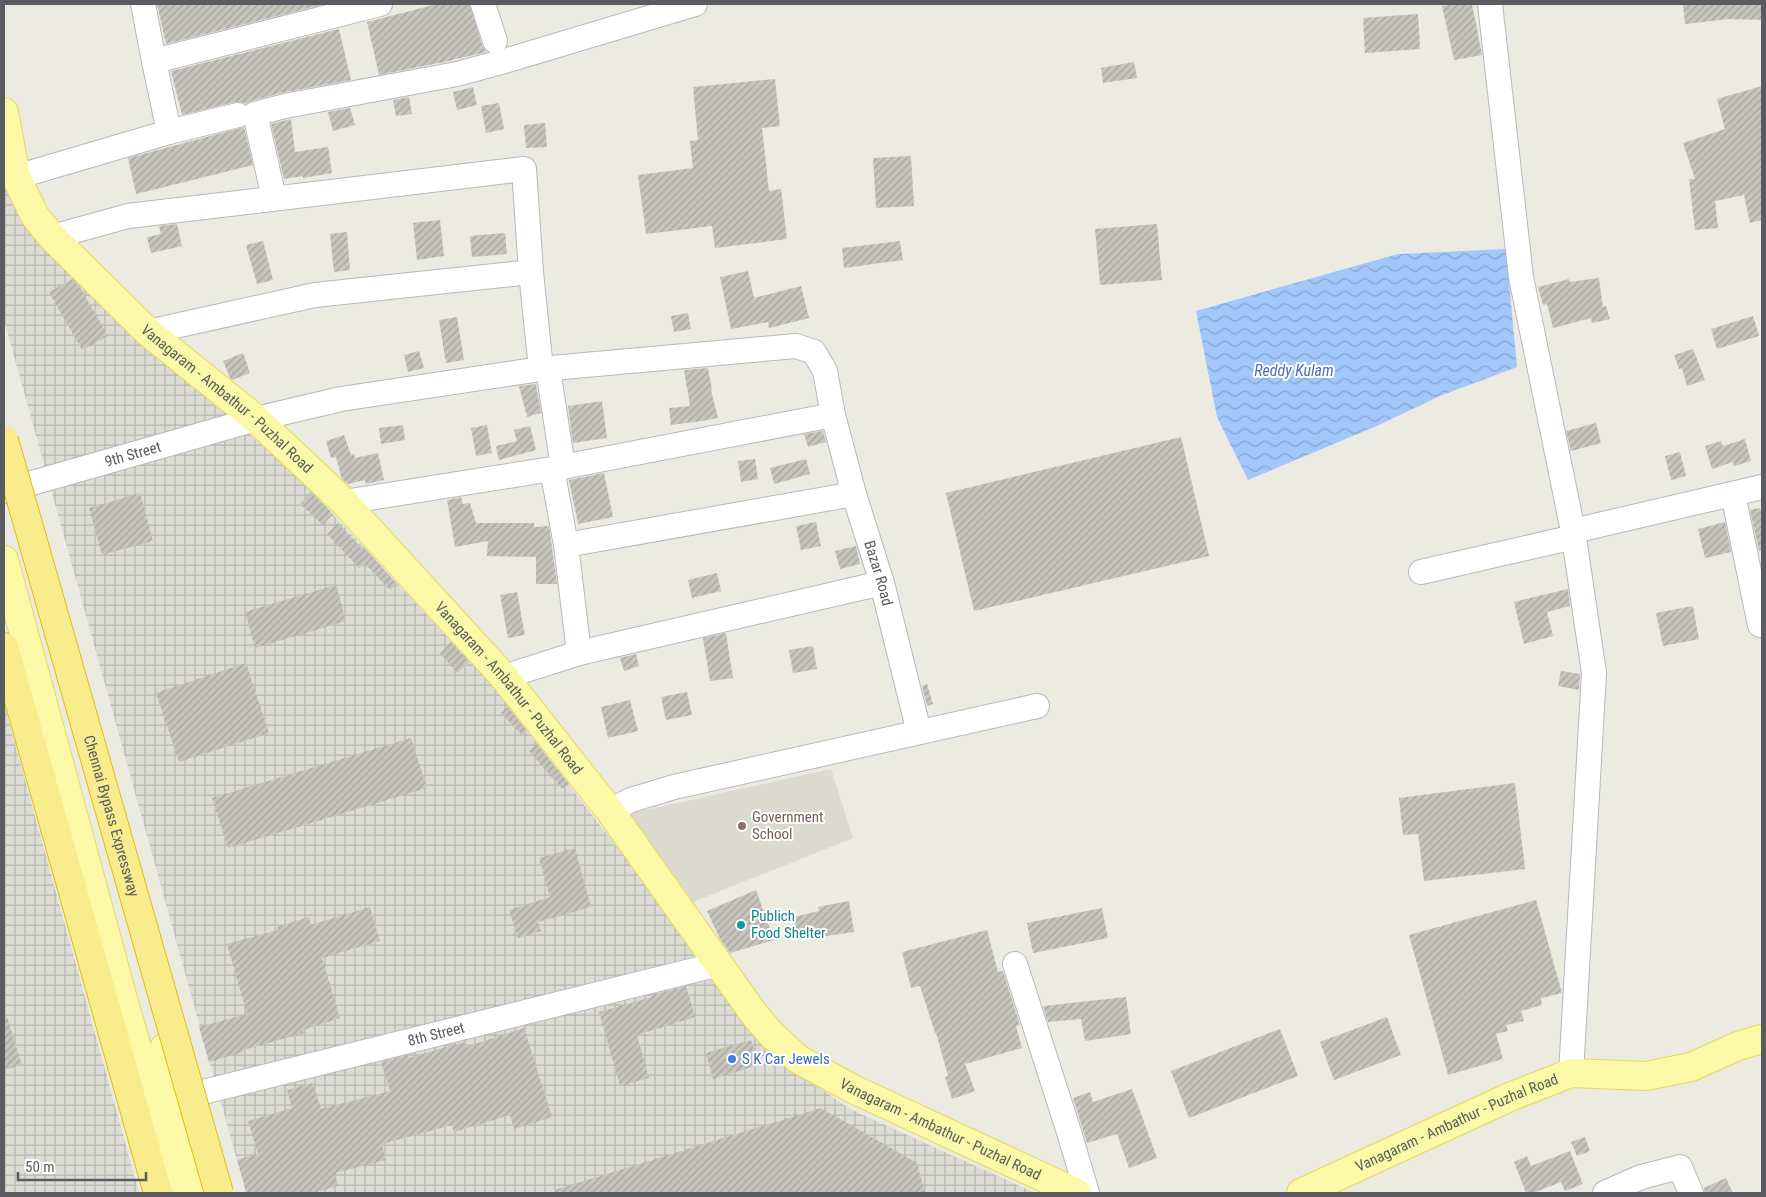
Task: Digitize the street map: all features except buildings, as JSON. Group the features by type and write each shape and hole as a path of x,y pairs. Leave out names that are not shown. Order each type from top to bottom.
{"highway":[{"name":"Chennai Bypass Expressway","path":"4,440 219,1193"},
{"path":"4,647 158,1193"}],"main road":[{"name":"Vanagaram - Ambathur - Puzhal Road","path":"4,112 16,178 35,216 52,237 148,332 256,419 344,502 504,678 610,811 754,1014 772,1034 798,1058 853,1089 1077,1193"},
{"path":"5,485 146,977 179,1193"},
{"path":"4,560 123,999 204,1193"},
{"name":"Vanagaram - Ambathur - Puzhal Road","path":"1301,1193 1512,1096 1571,1074 1646,1076 1691,1067 1738,1046 1762,1039"}],"street":[{"path":"144,4 169,132"},
{"path":"154,61 380,4"},
{"path":"483,4 495,41"},
{"path":"274,198 255,114 285,106 458,74 694,4"},
{"path":"1490,4 1521,277 1574,534 1594,673 1571,1074"},
{"path":"16,178 169,132 238,115"},
{"path":"52,237 128,216 524,170 531,272 558,468 579,653"},
{"path":"148,332 315,295 531,272"},
{"name":"Bazar Road","path":"545,369 796,346 814,352 826,371 833,415 854,494 882,583 919,732"},
{"name":"9th Street","path":"5,485 341,398 545,369"},
{"path":"344,502 558,468 833,415"},
{"path":"1421,572 1762,487"},
{"path":"566,545 854,494"},
{"path":"1733,494 1760,625"},
{"path":"504,678 579,653 882,583"},
{"path":"610,811 631,800 674,787 1037,706"},
{"name":"8th Street","path":"166,1102 719,964"},
{"path":"1015,964 1087,1193"},
{"path":"1605,1193 1641,1177 1680,1167 1690,1193"}],"shaded area":[{"path":"4,166 29,231 132,331 298,477 492,685 782,1062 850,1109 1035,1193 246,1193 4,320"},
{"path":"4,704 139,1193 4,1193"},
{"name":"Government School","path":"831,769 853,838 693,902 627,814"}],"water":[{"name":"Reddy Kulam","path":"1506,249 1517,367 1440,396 1379,425 1248,480 1217,417 1196,311 1398,254"}],"place":[{"name":"Government School","path":"742,826"},
{"name":"Publich Food Shelter","path":"741,925"},
{"name":"S K Car Jewels","path":"732,1059"}]}
